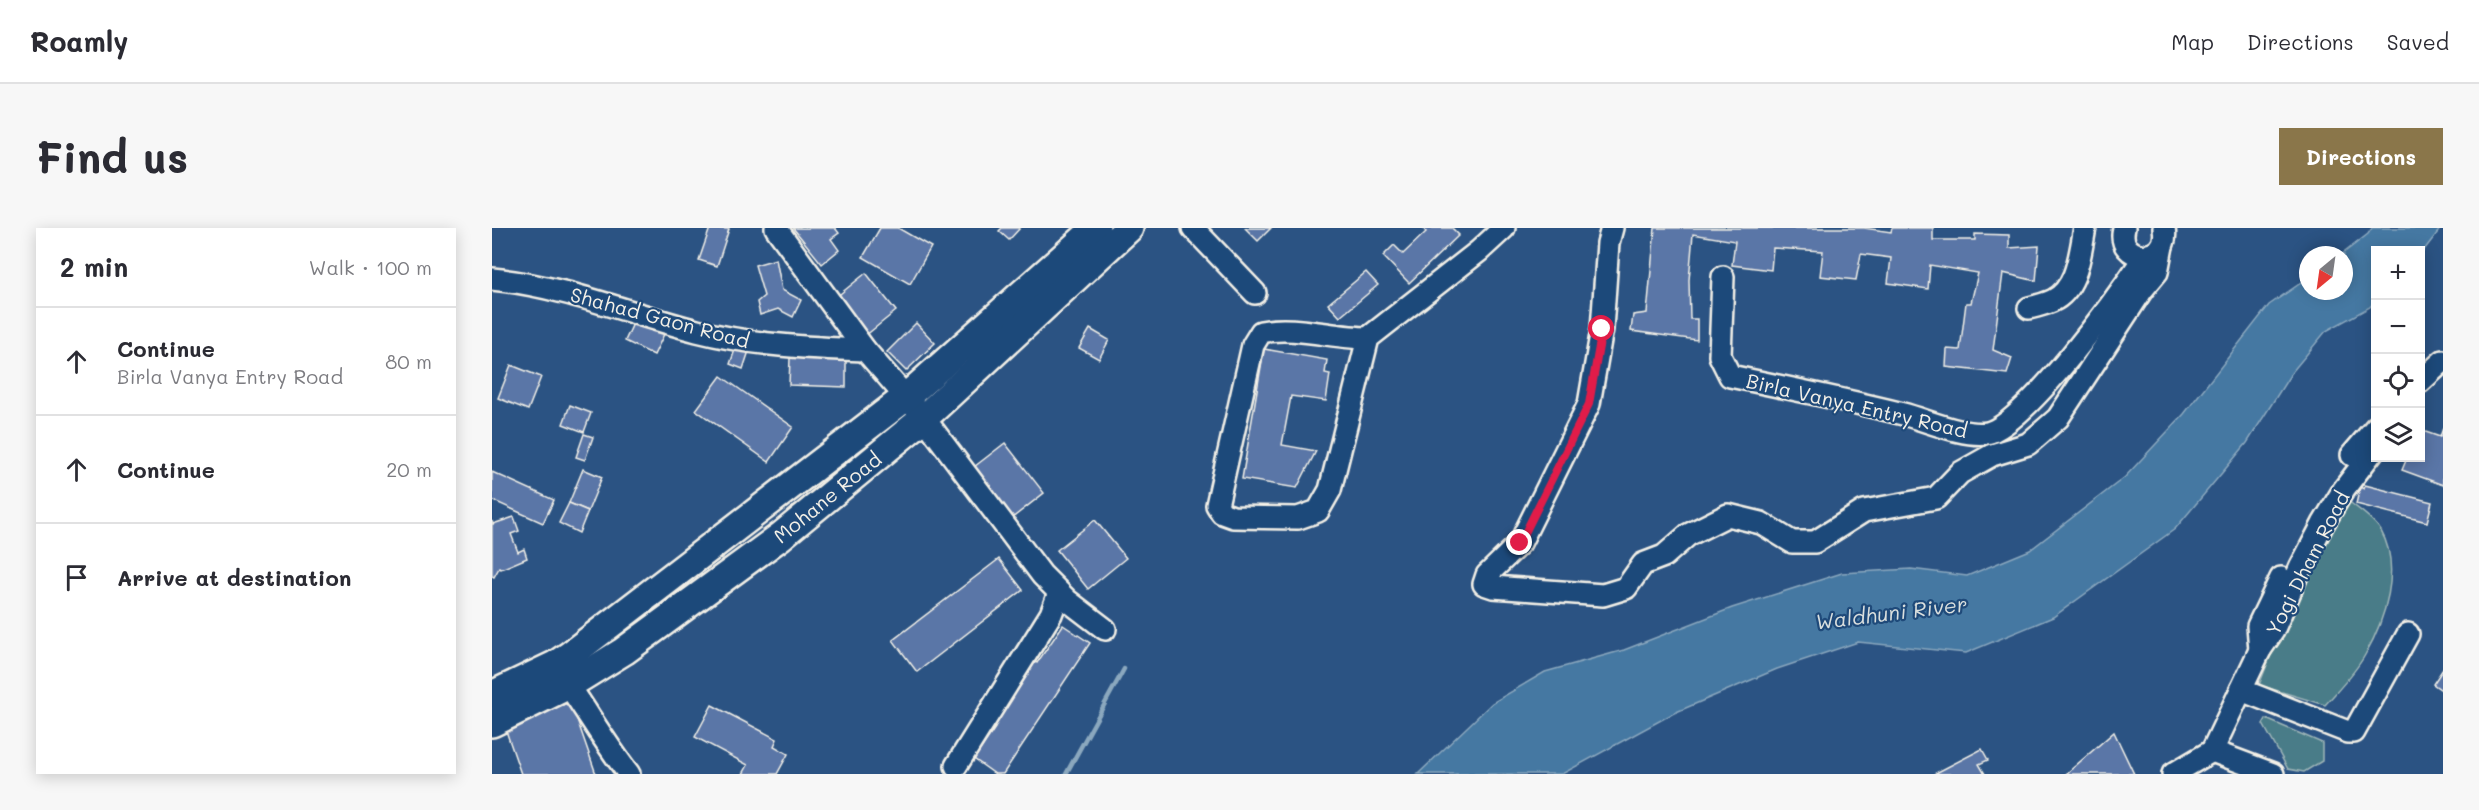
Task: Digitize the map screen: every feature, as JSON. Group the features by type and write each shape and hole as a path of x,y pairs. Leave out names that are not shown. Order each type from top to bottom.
{"main road":[{"name":"Mohane Road","path":"492,723 562,675 1110,231"},
{"name":"Mohane Road","path":"492,696 562,675 624,651 781,536 924,418 1110,231"}],"street":[{"path":"776,228 865,350 924,418 1042,575 1059,593 1105,630"},
{"path":"1193,228 1254,293"},
{"path":"1368,338 1349,338 1275,329 1261,332 1253,345 1217,505 1222,513 1233,517 1298,518 1318,511 1330,490 1368,338 1479,251 1504,228"},
{"path":"1612,228 1608,243 1602,329 1589,404 1543,494 1535,517 1520,543 1487,575 1484,584 1493,587 1603,596 1626,588 1643,564 1664,556 1688,535 1728,515 1761,523 1792,542 1815,542 1864,510 1936,498 1960,473 1992,455 2028,444 2058,418 2142,290 2157,272 2161,238"},
{"path":"2029,308 2055,300 2070,285 2085,228"},
{"path":"2124,228 2123,240 2132,252 2161,238"},
{"name":"Birla Vanya Entry Road","path":"1723,277 1720,356 1730,375 1870,405 1947,428 1985,434 2003,428 2033,400 2112,305 2161,238"},
{"name":"Shahad Gaon Road","path":"492,279 527,282 592,298 699,331 747,341 789,347 865,350"},
{"path":"2425,378 2443,361"},
{"path":"2425,393 2443,377"},
{"name":"Yogi Dham Road","path":"2260,650 2258,626 2314,511 2354,451 2371,432"},
{"name":"Yogi Dham Road","path":"2212,751 2260,650 2273,631 2301,566 2323,524 2344,489 2371,454"},
{"path":"956,766 1050,614 1059,593"},
{"path":"2241,690 2348,732 2354,732 2408,634"},
{"path":"562,675 609,749 629,774"},
{"path":"2173,774 2212,751 2273,774"}],"green space":[{"path":"2347,500 2370,518 2381,531 2390,561 2390,577 2379,626 2365,655 2347,681 2325,705 2259,685 2304,572"},
{"path":"2266,719 2322,743 2322,761 2304,772 2288,769 2263,724"}],"water":[{"name":"Waldhuni River","path":"2372,228 2441,228 2425,249 2425,246 2371,246 2370,307 2326,331 2292,372 2247,443 2175,529 2053,617 1966,653 1858,642 1777,669 1674,713 1562,774 1418,774 1492,703 1545,672 1624,650 1732,608 1842,573 1911,569 1967,576 2030,550 2125,477 2184,414 2269,305 2299,284 2299,300 2353,300 2353,246"}],"building":[{"path":"710,228 729,229 717,266 699,260"},
{"path":"793,228 835,228 839,233 831,239 839,250 822,264"},
{"path":"880,228 898,228 931,247 910,284 863,257"},
{"path":"1002,228 1020,228 1009,240 999,231"},
{"path":"1245,228 1271,228 1258,241"},
{"path":"1423,228 1452,228 1459,235 1409,283 1383,256 1394,245 1403,254 1426,232"},
{"path":"1655,228 1864,228 1891,232 1892,228 1933,228 1933,240 1975,240 1975,234 2009,235 2009,248 2039,246 2036,281 2003,273 1993,350 2012,358 2007,374 1946,367 1947,349 1960,350 1966,303 1971,303 1978,273 1930,265 1928,289 1888,283 1891,258 1861,254 1856,280 1820,276 1823,251 1773,248 1771,270 1732,265 1735,241 1693,234 1689,280 1690,319 1697,319 1697,340 1631,331 1633,315 1647,313"},
{"path":"776,259 782,290 801,300 793,317 778,309 760,315 757,302 764,296 755,265"},
{"path":"1366,272 1378,285 1340,317 1328,304"},
{"path":"866,273 896,311 865,336 835,298"},
{"path":"636,317 665,332 654,355 625,341"},
{"path":"916,323 935,343 906,371 887,352"},
{"path":"1090,329 1109,340 1099,359 1079,348"},
{"path":"737,344 750,348 743,369 730,364"},
{"path":"1264,349 1327,360 1325,373 1330,374 1326,401 1291,396 1282,445 1316,451 1297,488 1242,479"},
{"path":"790,358 846,360 846,387 789,385"},
{"path":"511,365 541,377 528,410 498,398"},
{"path":"721,376 793,427 769,462 696,410"},
{"path":"570,405 591,413 584,432 563,424"},
{"path":"2443,428 2443,485 2402,470 2405,462 2425,462 2425,432 2440,437"},
{"path":"584,434 593,437 585,460 576,457"},
{"path":"1005,443 1044,493 1011,519 970,470"},
{"path":"583,469 602,477 588,511 569,503"},
{"path":"492,472 554,500 543,523 492,500"},
{"path":"2365,485 2432,502 2427,522 2356,504 2360,487 2364,489"},
{"path":"569,503 588,511 579,533 559,523"},
{"path":"514,517 519,531 511,534 518,552 524,549 527,558 499,568 494,577 492,576 492,521 493,524"},
{"path":"1095,520 1126,558 1088,589 1057,550"},
{"path":"999,559 1023,590 917,672 893,640"},
{"path":"1063,625 1090,643 1003,774 995,774 974,759 995,728 990,722 1030,658 1037,663"},
{"path":"2443,669 2443,691 2433,684"},
{"path":"571,702 596,774 521,774 504,725"},
{"path":"712,705 777,739 774,746 788,754 777,774 743,774 748,765 695,737"},
{"path":"2114,732 2134,774 2066,774"},
{"path":"1982,749 1988,760 1979,764 1985,774 1934,774"}],"waterway":[{"path":"1066,774 1124,669"}],"route":[{"path":"1520,543 1535,517 1543,494 1589,404 1602,329"}]}
